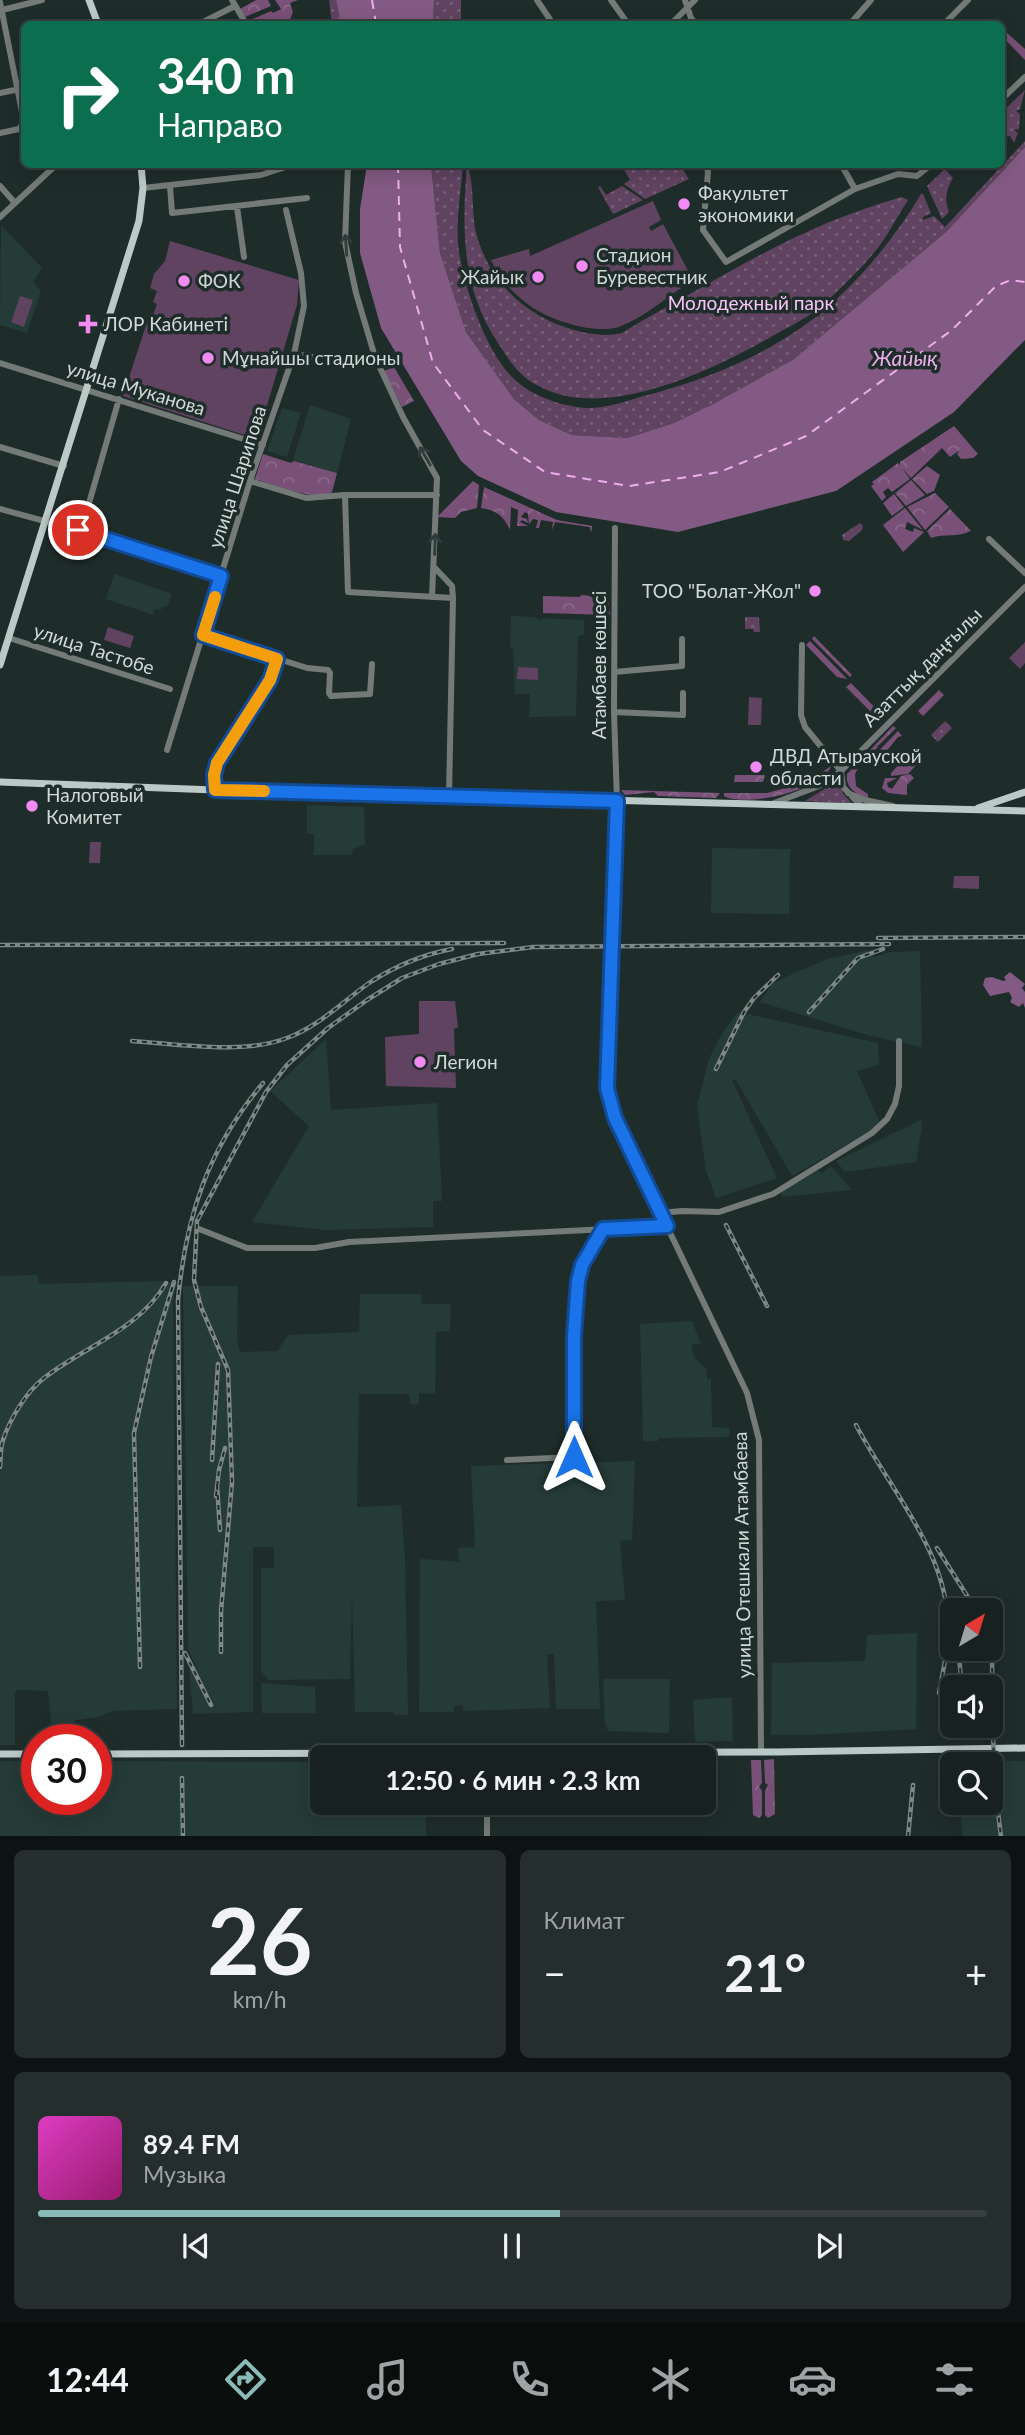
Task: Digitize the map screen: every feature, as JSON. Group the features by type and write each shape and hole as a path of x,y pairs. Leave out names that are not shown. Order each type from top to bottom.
{"main road":[{"path":"89,0 97,21"},
{"path":"0,665 139,221 144,188 142,168"},
{"path":"0,780 26,784 215,790 1025,811"},
{"path":"0,790 26,784"},
{"path":"970,810 1025,792"},
{"path":"716,1752 1025,1748"},
{"path":"0,1754 21,1754"},
{"path":"112,1754 310,1754"}],"street":[{"path":"2,10 42,0"},
{"path":"537,0 551,21"},
{"path":"611,0 626,21"},
{"path":"673,21 686,3 695,0"},
{"path":"947,21 968,0"},
{"path":"859,1 869,3"},
{"path":"0,2 21,89 0,93"},
{"path":"204,21 233,3 244,21"},
{"path":"686,3 694,21"},
{"path":"853,21 869,3"},
{"path":"1005,96 1025,77"},
{"path":"0,133 21,127"},
{"path":"0,217 53,168"},
{"path":"144,188 261,175 283,168"},
{"path":"348,168 345,250 375,357 403,417 437,478 432,597"},
{"path":"707,168 703,230 724,261 729,262 855,189 898,174 918,176 927,168"},
{"path":"843,168 855,189"},
{"path":"0,186 15,203"},
{"path":"170,186 172,213 307,198"},
{"path":"237,207 244,257"},
{"name":"улица Шарипова","path":"167,750 250,481 294,354 304,306 302,273 286,210"},
{"path":"294,354 335,361 375,357"},
{"name":"улица Муканова","path":"0,363 262,445"},
{"path":"81,531 119,399"},
{"path":"0,447 64,467"},
{"path":"250,481 306,498 345,495 437,495"},
{"path":"345,495 348,592 453,598"},
{"path":"0,509 81,531 221,576"},
{"name":"Атамбаев көшесі","path":"615,528 614,712 617,801"},
{"path":"989,539 1025,573"},
{"path":"434,567 452,586 453,598 449,796"},
{"name":"Азаттық даңғылы","path":"773,804 819,786 841,771 1025,587"},
{"path":"203,635 307,668 330,671 331,696 370,694 372,664"},
{"name":"улица Тастобе","path":"9,638 170,689"},
{"path":"614,672 682,666 682,639"},
{"path":"802,645 801,715 805,727 841,771 841,780 848,793 863,808"},
{"path":"215,790 214,775 217,763 270,680 277,659"},
{"path":"614,712 683,715 683,693"},
{"path":"848,793 866,800 908,809"},
{"name":"улица Отешкали Атамбаева","path":"617,801 607,1088 615,1118 747,1393 759,1440 761,1752"},
{"path":"661,1213 719,1212 766,1197 872,1133 887,1119 894,1104 899,1086 899,1041"},
{"path":"200,1229 247,1248 315,1248 349,1242 667,1226"},
{"path":"507,1460 574,1457 574,1336 578,1281 582,1265 603,1229"},
{"path":"487,1815 487,1836"}],"shaded area":[{"path":"1,225 42,268 33,282 41,291 27,333 0,325"},
{"path":"310,405 351,419 337,473 293,460"},
{"path":"282,408 301,413 287,457 267,451"},
{"path":"114,574 172,594 167,607 155,609 153,615 106,599"},
{"path":"511,616 535,617 541,621 543,618 584,620 584,635 578,636 576,716 529,717 530,694 515,694 513,649 510,647"},
{"path":"307,805 364,807 365,844 353,849 351,855 314,855 314,834 307,834"},
{"path":"712,848 790,849 789,914 711,913"},
{"path":"869,950 874,957 890,952 920,951 922,1047 867,1035 760,1002 772,984 799,971 827,959"},
{"path":"738,1012 878,1043 879,1065 857,1071 880,1123 792,1176 736,1080 732,1080 777,1178 716,1198 706,1171 697,1106 709,1059 721,1035"},
{"path":"326,1039 331,1110 437,1103 442,1201 433,1201 433,1227 326,1230 252,1222 309,1126 270,1091"},
{"path":"923,1119 916,1162 845,1172 836,1161"},
{"path":"831,1166 852,1190 782,1197 782,1191 819,1170 822,1173"},
{"path":"37,1275 40,1284 164,1281 176,1285 173,1302 177,1709 112,1711 99,1717 76,1720 74,1724 51,1724 48,1691 18,1690 15,1693 15,1745 0,1745 0,1276"},
{"path":"183,1286 238,1286 237,1340 240,1352 277,1351 288,1335 359,1332 360,1294 421,1294 422,1304 451,1304 450,1331 436,1332 435,1394 419,1393 419,1404 410,1404 409,1394 359,1394 357,1507 401,1505 405,1557 408,1715 396,1715 393,1712 355,1712 352,1595 350,1679 268,1680 261,1671 261,1568 274,1568 274,1547 253,1547 253,1712 193,1714 189,1668 196,1666 188,1650"},
{"path":"692,1321 701,1344 692,1344 692,1351 707,1370 707,1379 711,1379 712,1427 729,1428 729,1437 658,1438 658,1441 643,1441 640,1324"},
{"path":"635,1461 632,1540 620,1541 625,1600 596,1601 600,1709 556,1709 554,1654 547,1654 550,1708 463,1711 463,1705 454,1706 454,1712 419,1712 420,1559 459,1563 458,1548 475,1547 471,1466"},
{"path":"917,1633 916,1729 771,1735 772,1663 865,1661 867,1635"},
{"path":"603,1679 670,1679 669,1733 609,1731 605,1725"},
{"path":"261,1683 315,1687 316,1713 262,1713"},
{"path":"732,1697 733,1741 695,1742 693,1700"},
{"path":"0,1761 21,1761 21,1815 112,1815 112,1761 310,1762 310,1815 426,1815 426,1836 0,1836"},
{"path":"1003,1761 1025,1761 1025,1836 962,1836 961,1815 1003,1815"}],"green space":[{"path":"256,0 268,0 271,6 245,17 240,9"},
{"path":"275,0 298,0 290,3 293,12 289,21 248,21 271,11 273,13 281,9"},
{"path":"329,0 336,0 340,21 332,21"},
{"path":"434,0 461,0 461,21 433,21"},
{"path":"1005,31 1025,49 1025,60 1005,39"},
{"path":"1025,90 1020,109 1016,111 1020,114 1019,129 1014,130 1018,133 1014,143 1010,136 1005,137 1005,109"},
{"path":"1025,141 1025,147 947,231 794,359 674,423 629,438 572,435 539,420 514,399 466,332 440,253 431,168 463,168 458,225 460,260 477,317 504,368 521,385 536,394 552,401 593,408 689,383 736,364 780,341 822,312 864,272 889,242 921,194 931,213 923,217 923,220 934,216 945,227 1000,168 1005,168 1005,162"},
{"name":"Молодежный парк","path":"468,168 476,233 482,251 500,282 525,307 540,316 574,330 610,335 622,333 754,258 825,224 902,197 908,200 884,240 868,260 808,316 751,348 692,376 626,395 594,398 564,395 537,385 519,372 510,361 486,322 477,301 467,257 465,212"},
{"path":"623,168 682,168 689,179 645,199 624,184 630,180"},
{"path":"945,169 953,178 946,195 949,212 942,219 927,186"},
{"path":"600,186 606,195 622,186 643,200 613,214 598,187"},
{"name":"Стадион Буревестник","path":"653,201 661,220 649,227 651,231 663,224 692,278 680,284 669,265 681,288 644,314 621,326 611,329 587,328 537,311 512,290 491,260 529,249 530,256"},
{"name":"Мұнайшы стадионы","path":"170,241 299,280 297,305 257,439 123,396 148,319 151,320 157,304 153,302 157,291 150,288 154,274 165,261"},
{"path":"20,296 33,300 24,327 11,322"},
{"path":"394,367 414,401 402,407 384,371"},
{"path":"954,426 978,454 973,458 961,459 957,454 960,450 950,457 942,448 911,478 900,466 900,462"},
{"path":"263,454 337,473 332,492 325,495 306,494 255,479"},
{"path":"898,463 910,479 892,492 888,488 883,492 886,497 882,501 871,486 874,484 872,482"},
{"path":"927,466 940,475 934,491 927,494 912,479"},
{"path":"911,480 925,495 906,506 895,493"},
{"path":"473,481 479,485 477,508 461,512 455,518 437,517"},
{"path":"484,487 557,520 592,526 591,533 590,527 555,522 552,530 553,522 541,520 539,528 536,528 538,520 533,519 529,524 528,514 525,512 521,517 527,519 528,523 522,520 520,522 528,526 517,526 518,510 511,507 510,530 499,514 481,508"},
{"path":"935,493 949,507 925,530 907,507"},
{"path":"894,494 904,507 892,516 883,503"},
{"path":"905,508 923,530 907,522 905,529 913,532 914,528 924,532 903,552 883,525"},
{"path":"950,509 971,531 931,538 927,531"},
{"path":"860,523 862,530 849,541 843,540 842,535"},
{"path":"582,595 608,598 610,615 543,613 543,596"},
{"path":"745,617 759,617 760,632 745,629"},
{"path":"108,627 134,636 130,648 104,640"},
{"path":"814,636 852,675 850,677 812,639"},
{"path":"810,641 847,679 837,677 806,645"},
{"path":"1025,642 1025,663 1020,669 1009,658"},
{"path":"518,667 538,668 538,680 517,679"},
{"path":"851,683 881,714 877,718 846,687"},
{"path":"939,690 944,695 923,716 918,711"},
{"path":"749,697 762,698 761,725 748,725"},
{"path":"945,721 952,728 938,742 931,735"},
{"path":"893,726 896,728 876,745 878,747 859,766 857,764"},
{"path":"898,731 902,736 898,737 876,764 871,759"},
{"path":"917,746 920,747 922,759 908,774 891,776 891,773"},
{"path":"831,766 826,775 815,782 783,794 748,800 724,796 724,793 767,793 808,782"},
{"path":"855,766 858,768 855,774 856,786 868,794 868,798 856,792 848,783 847,774"},
{"path":"910,774 914,778 907,785 907,795 888,793 882,788 885,778 897,778 887,783 892,789 901,776"},
{"path":"735,775 765,775 763,782 734,782"},
{"path":"837,781 844,795 852,803 805,801"},
{"path":"621,790 720,793 716,798 658,796 654,792 625,795"},
{"path":"90,842 101,842 100,863 89,863"},
{"path":"954,876 979,876 979,889 953,888"},
{"name":"Легион","path":"419,1001 455,1001 458,1027 454,1029 456,1088 386,1086 385,1037 419,1034"},
{"path":"774,1759 775,1814 768,1818 765,1815 765,1791 768,1785 765,1783 764,1760"},
{"path":"751,1760 761,1760 762,1783 759,1786 762,1791 762,1815 759,1818 753,1815"}],"water":[{"path":"336,0 434,0 433,21 340,21"},
{"name":"Жайық","path":"1025,147 1025,340 954,412 836,491 678,532 556,512 478,476 461,461 381,328 360,253 360,209 367,168 431,168 440,253 466,332 514,399 539,420 572,435 628,438 674,423 794,359 947,231"},
{"path":"1010,972 1025,984 1022,988 1025,992 1025,1008 1023,1003 1019,1007 1010,1002 1012,998 1009,992 990,996 983,985 985,978 1006,980 1004,977"}],"ferry route":[{"path":"372,0 376,21"},
{"path":"398,168 400,247 433,363 483,430 545,472 629,486 720,472 806,436 952,330 996,286 1011,280 1025,282"}],"railway":[{"path":"878,938 1025,937"},
{"path":"0,945 504,943"},
{"path":"221,1652 221,1611 232,1482 228,1370 201,1307 194,1280 197,1221 266,1092 287,1065 328,1028 402,978 439,964 478,954 533,947 889,944"},
{"path":"132,1041 231,1047 251,1046 287,1038 310,1027 391,970 421,957 452,949"},
{"path":"809,1012 858,958 883,949"},
{"path":"716,1069 744,1012 754,998 778,975"},
{"path":"182,1745 178,1300 187,1240 203,1184 228,1133 263,1083"},
{"path":"726,1225 767,1306"},
{"path":"140,1667 134,1433 151,1357 174,1282"},
{"path":"0,1467 1,1447 6,1432 19,1406 31,1391 44,1378 126,1325 155,1299 166,1283"},
{"path":"212,1460 218,1364"},
{"path":"856,1425 916,1525 940,1577 948,1634 939,1693"},
{"path":"216,1496 225,1448"},
{"path":"217,1485 220,1530"},
{"path":"937,1548 968,1598"},
{"path":"185,1653 211,1705"},
{"path":"959,1661 961,1675"},
{"path":"992,1661 994,1778 1001,1836"},
{"path":"182,1778 183,1836"},
{"path":"908,1836 913,1785"}],"slow traffic":[{"path":"215,597 203,635 277,659 270,680 217,763 214,775 215,790 264,791"}],"place":[{"name":"Факультет экономики","path":"684,204"},
{"name":"Стадион Буревестник","path":"582,266"},
{"name":"Жайык","path":"538,277"},
{"name":"ФОК","path":"184,281"},
{"name":"ЛОР Кабинетi","path":"88,324"},
{"name":"Мұнайшы стадионы","path":"208,358"},
{"name":"ТОО \"Болат-Жол\"","path":"815,591"},
{"name":"ДВД Атырауской области","path":"756,767"},
{"name":"Налоговый Комитет","path":"32,806"},
{"name":"Легион","path":"420,1062"}],"route":[{"path":"78,530 221,576 203,635 277,659 270,680 217,763 214,775 215,790 617,801 607,1088 615,1118 667,1226 603,1229 582,1265 578,1281 574,1336 574,1457"}]}
